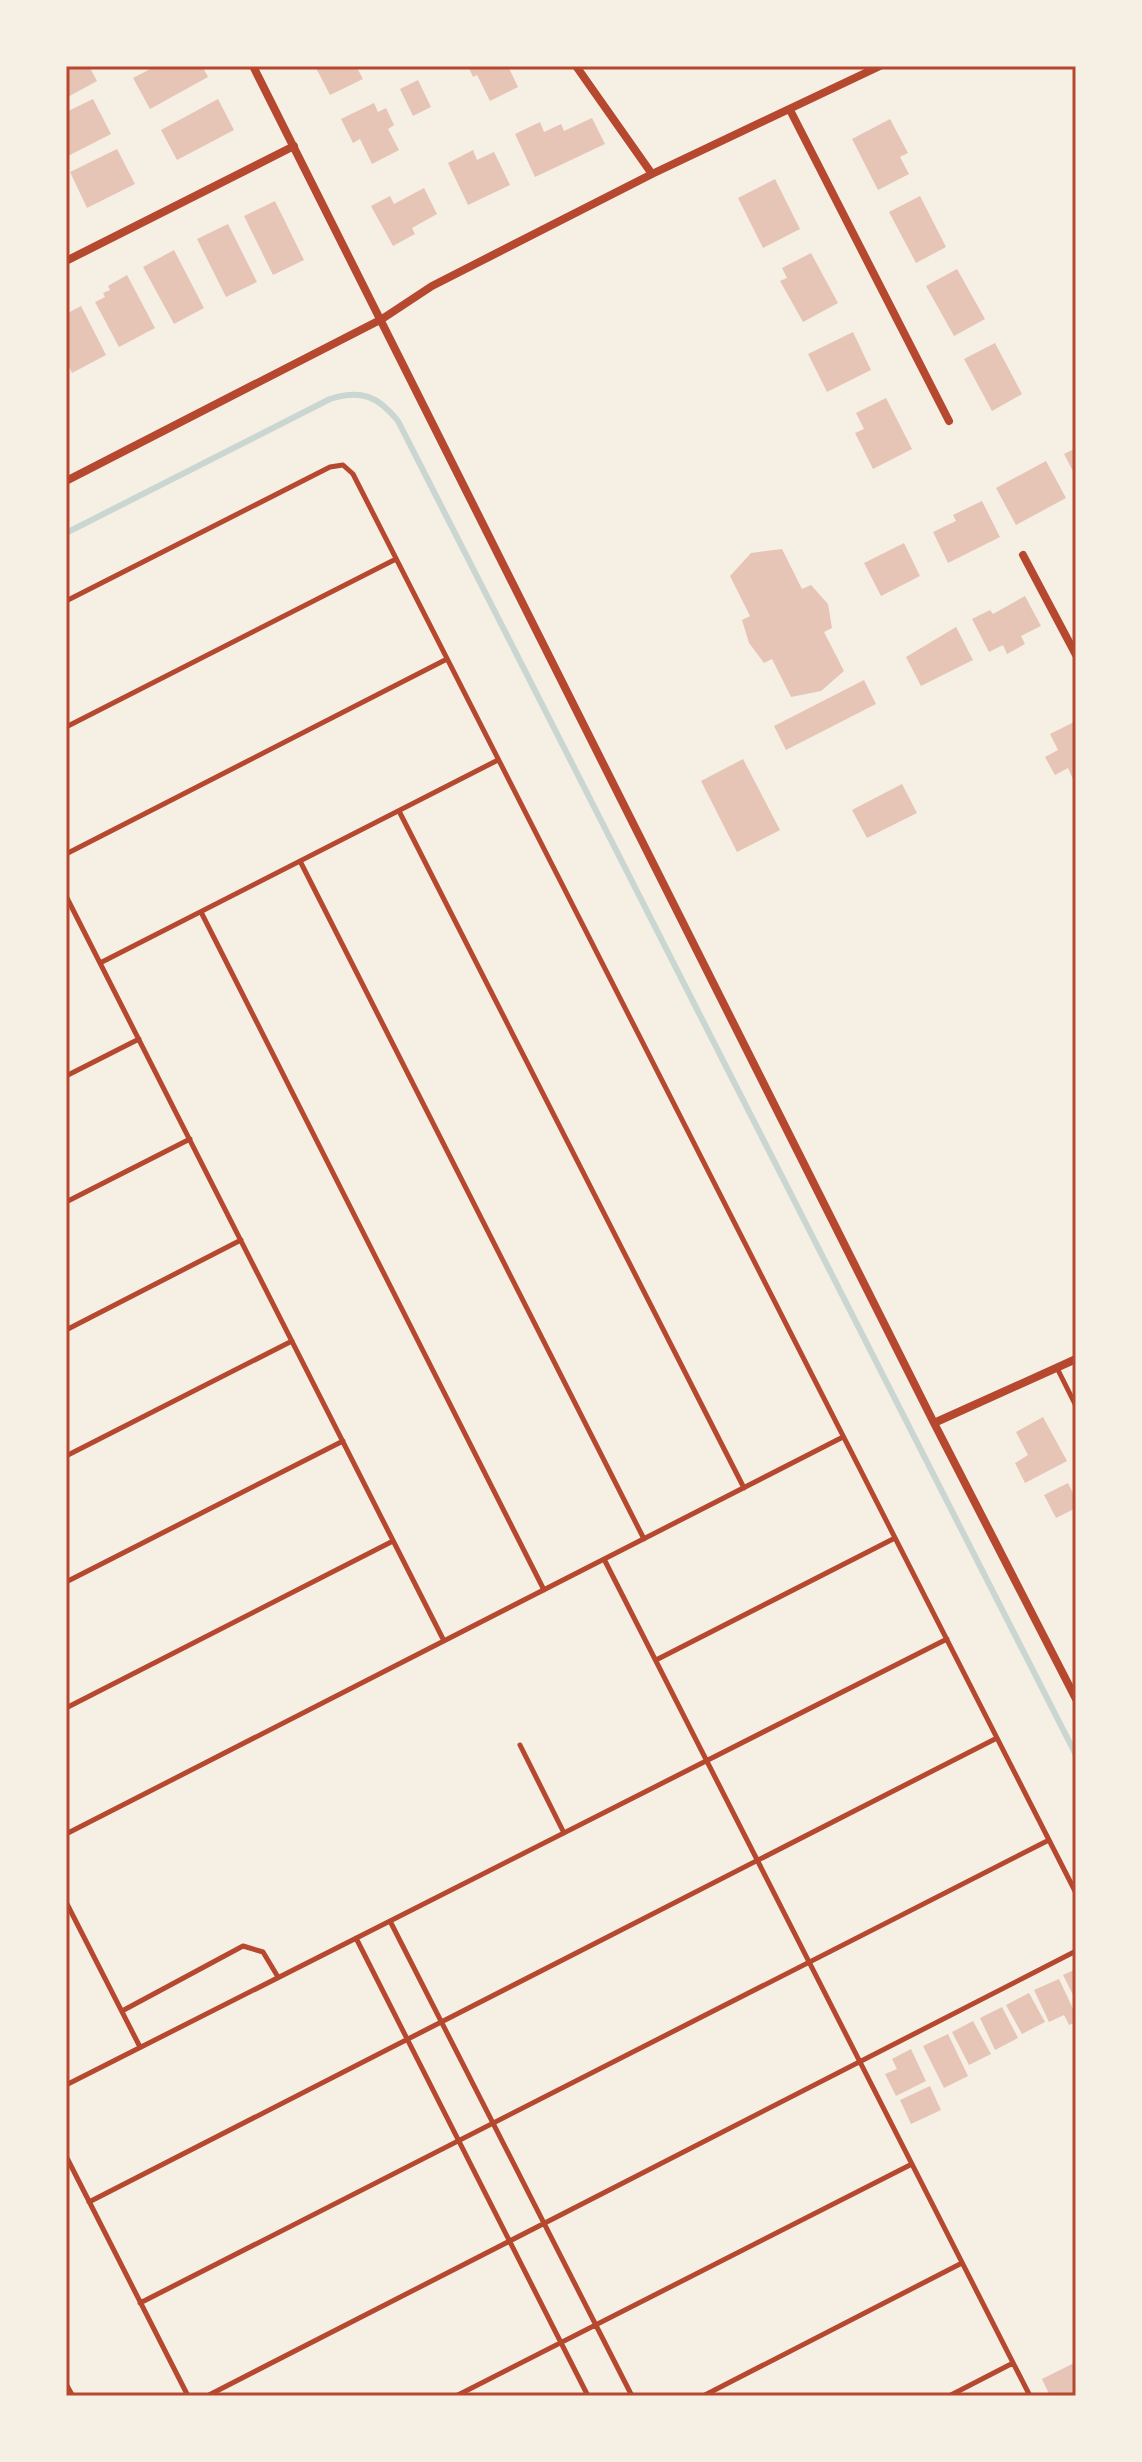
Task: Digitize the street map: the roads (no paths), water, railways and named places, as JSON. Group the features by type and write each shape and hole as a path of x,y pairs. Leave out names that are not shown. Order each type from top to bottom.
{"street":[{"path":"253,66 934,1423 1076,1699"},
{"path":"576,66 652,174"},
{"path":"66,481 382,319 432,286 652,174 880,66"},
{"path":"790,110 949,421"},
{"path":"66,259 294,146"},
{"path":"1023,555 1076,655"},
{"path":"934,1423 1076,1359"},
{"path":"66,2387 71,2396"}],"lane":[{"path":"66,601 330,467 343,465 353,474 1076,1893"},
{"path":"66,727 396,559"},
{"path":"66,854 447,659"},
{"path":"100,963 498,760"},
{"path":"399,811 744,1488"},
{"path":"300,861 644,1539"},
{"path":"66,896 444,1641"},
{"path":"201,912 544,1590"},
{"path":"66,1076 139,1039"},
{"path":"66,1202 190,1139"},
{"path":"66,1330 241,1240"},
{"path":"66,1456 292,1341"},
{"path":"1057,1368 1076,1406"},
{"path":"66,1834 843,1437"},
{"path":"66,1582 343,1441"},
{"path":"656,1660 895,1538"},
{"path":"66,1708 393,1541"},
{"path":"604,1559 1030,2396"},
{"path":"66,2085 947,1639"},
{"path":"89,2202 997,1738"},
{"path":"520,1745 564,1833"},
{"path":"140,2303 1049,1840"},
{"path":"66,1902 140,2047"},
{"path":"390,1921 632,2396"},
{"path":"356,1938 588,2396"},
{"path":"122,2011 243,1946 263,1952 278,1977"},
{"path":"207,2396 1076,1951"},
{"path":"66,2156 188,2396"},
{"path":"456,2396 912,2164"},
{"path":"703,2396 962,2263"},
{"path":"949,2396 1013,2363"}],"waterway":[{"path":"66,533 330,399 351,395 368,397 376,400 398,421 1076,1755"}]}
